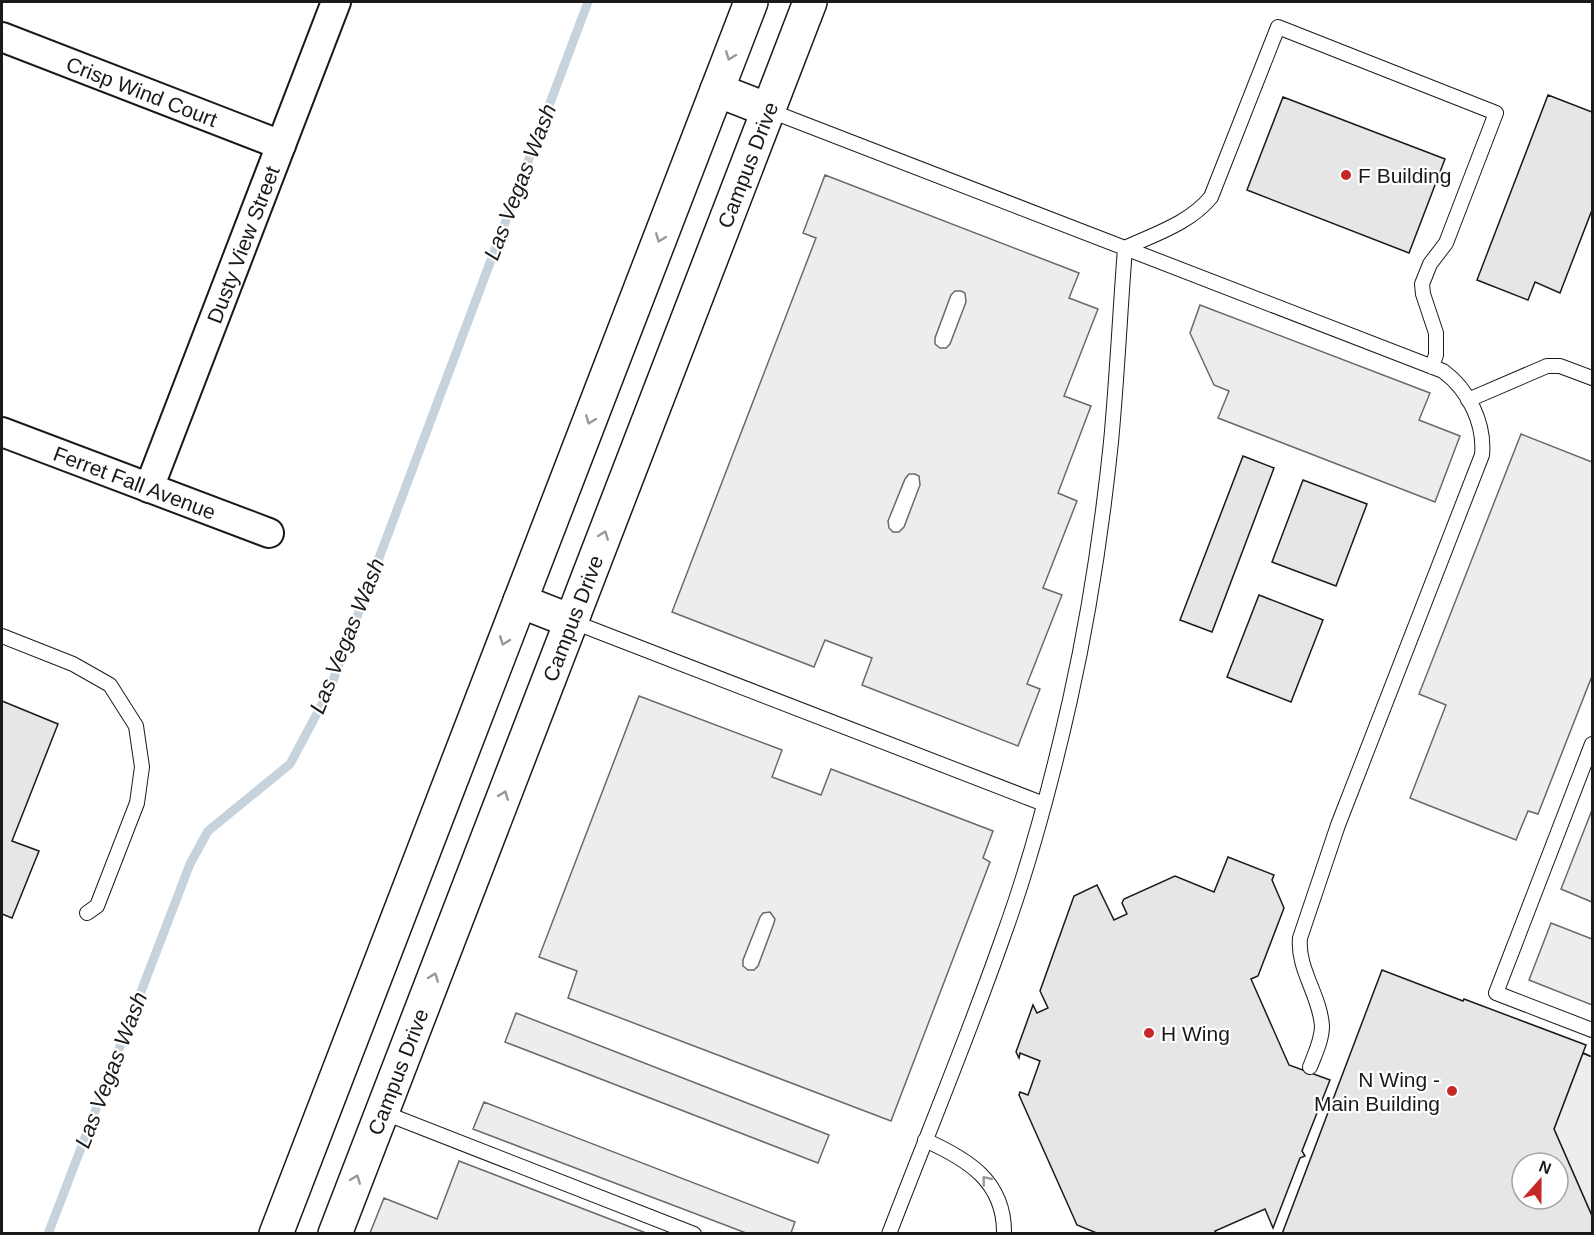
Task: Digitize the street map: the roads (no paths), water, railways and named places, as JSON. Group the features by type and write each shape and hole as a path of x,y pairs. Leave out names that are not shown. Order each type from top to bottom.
{"street":[{"name":"Dusty View Street","path":"150,488 336,2"},
{"path":"276,1233 751,2"},
{"name":"Campus Drive","path":"335,1233 810,2"},
{"name":"Crisp Wind Court","path":"2,37 281,145"},
{"path":"717,90 768,110"},
{"name":"Ferret Fall Avenue","path":"2,432 270,533"},
{"path":"520,600 571,621"}],"lane":[{"path":"1125,248 1191,216 1201,209 1211,197 1278,27 1496,113 1446,243 1430,264 1422,284 1436,333 1436,355 1432,367"},
{"path":"768,110 1443,371 1461,387 1482,432 1481,462 1338,825 1300,938 1299,949 1322,1028 1321,1039 1310,1067"},
{"path":"889,1233 1003,937 1027,865 1070,702 1098,548 1112,432 1125,248"},
{"path":"1467,400 1547,366 1560,366 1593,378"},
{"path":"571,621 1044,804"},
{"path":"2,636 74,664 110,685 136,726 142,767 137,803 97,906 87,913"},
{"path":"1593,744 1496,993 1593,1030"},
{"path":"382,1112 694,1233"},
{"path":"925,1140 959,1156 983,1175 1002,1211 1004,1233"}],"waterway":[{"name":"Las Vegas Wash","path":"48,1234 190,864 208,831 290,764 329,691 588,2"}],"place":[{"name":"F Building","path":"1346,175"},
{"name":"H Wing","path":"1149,1033"},
{"name":"N Wing - Main Building","path":"1452,1091"}]}
